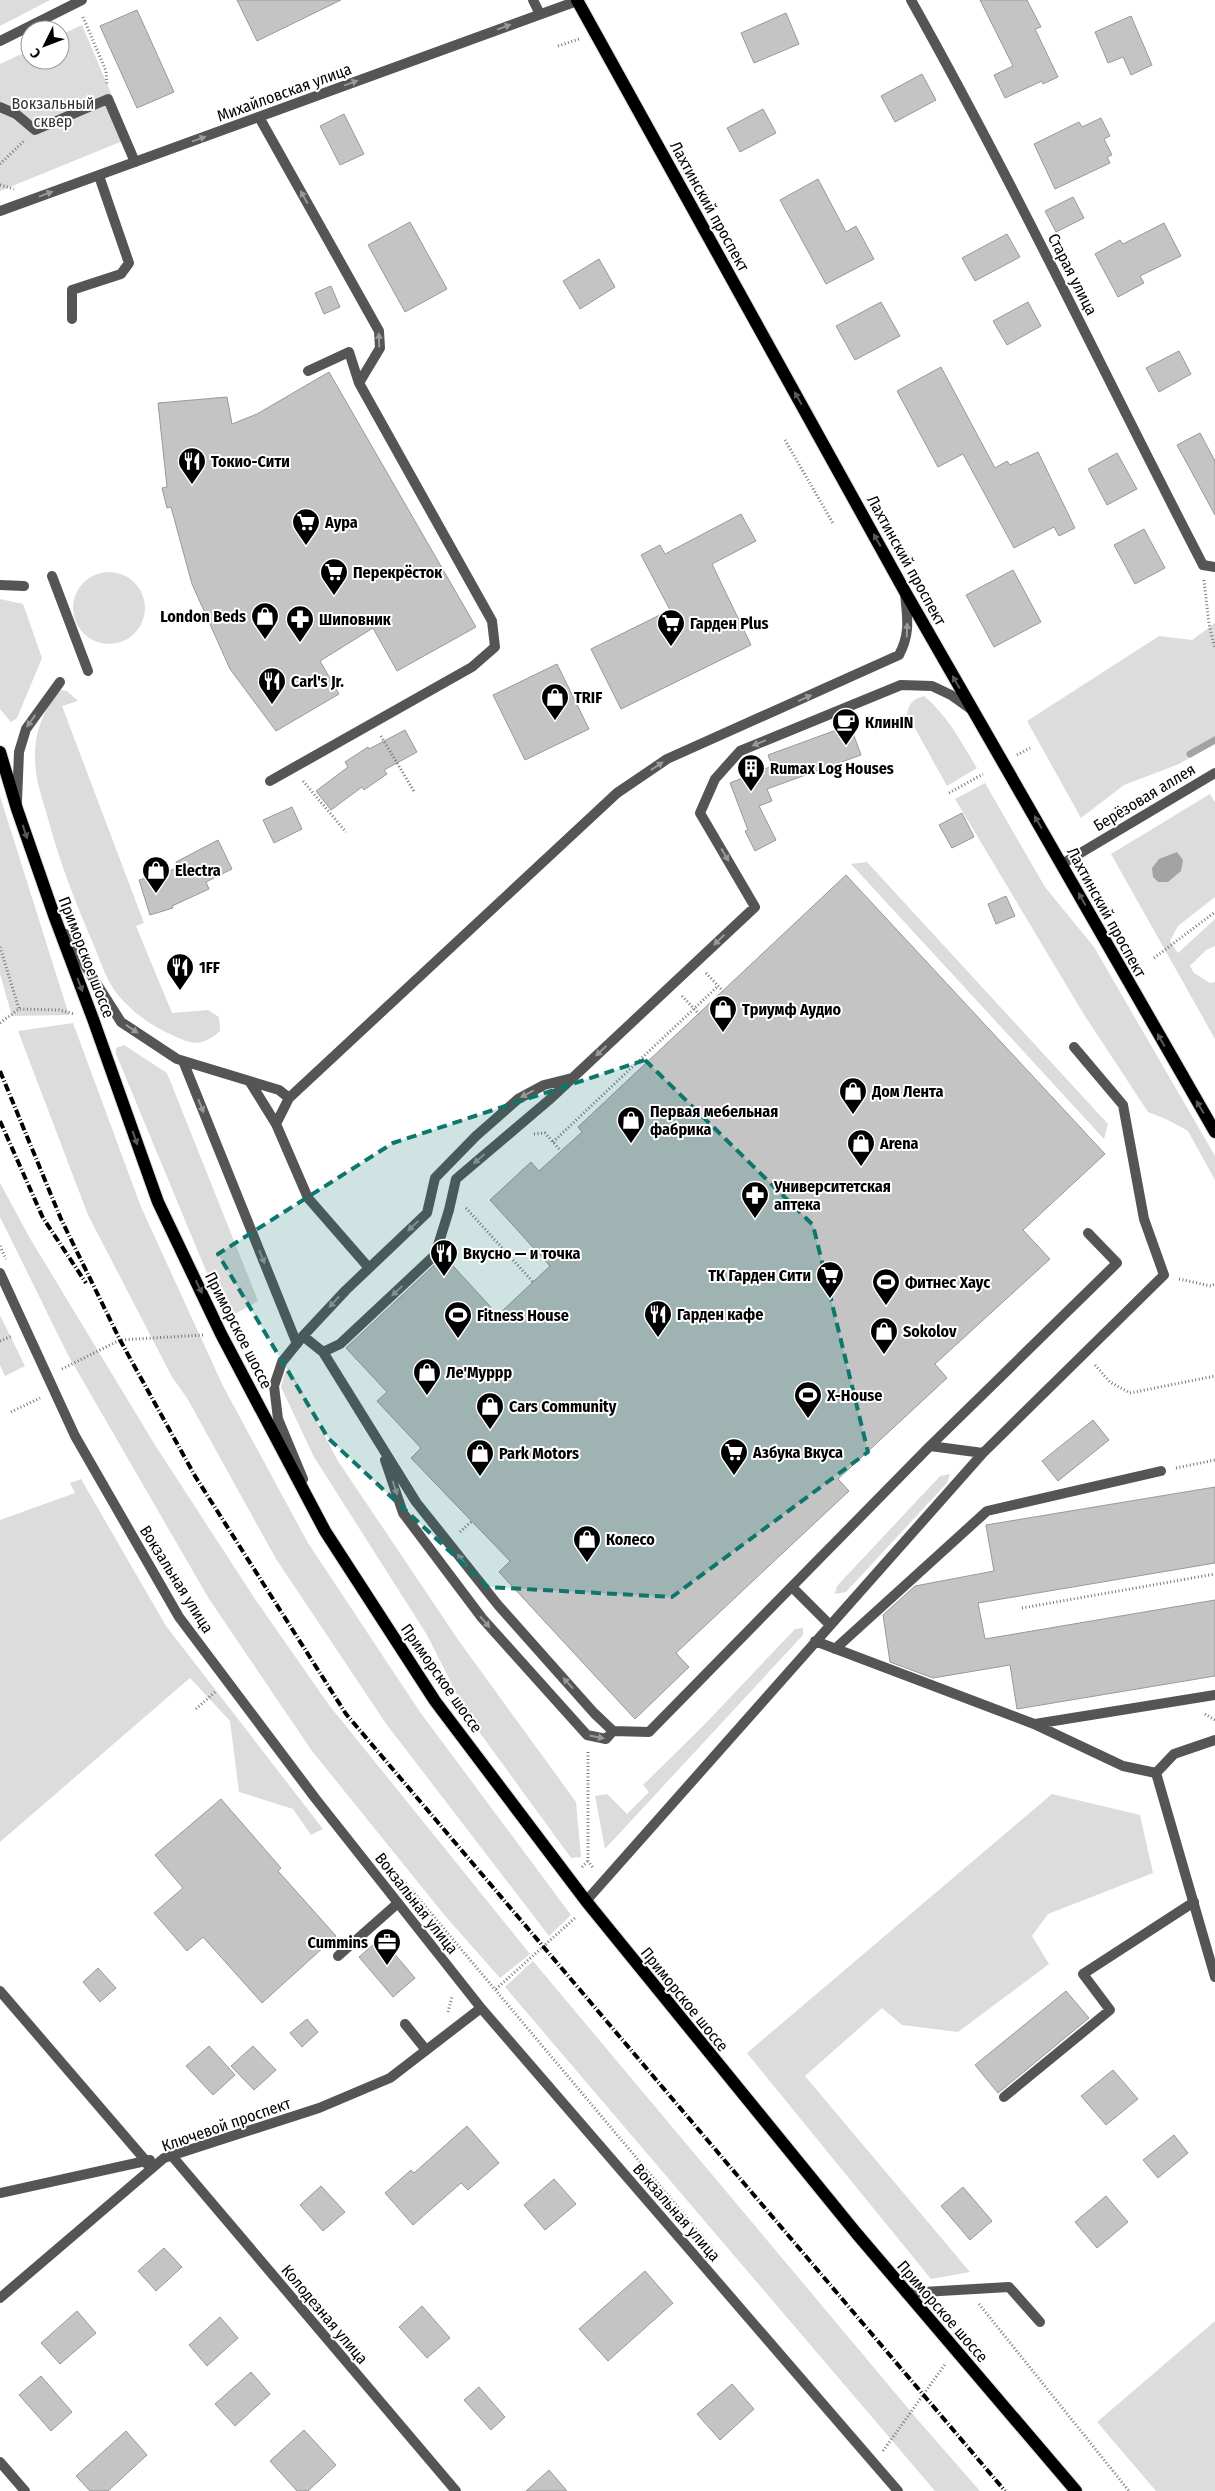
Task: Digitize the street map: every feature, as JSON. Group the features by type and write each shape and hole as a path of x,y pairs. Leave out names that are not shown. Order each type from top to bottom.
{"main road":[{"name":"Лахтинский проспект","path":"577,0 904,590 1215,1132"},
{"name":"Приморское шоссе","path":"0,752 55,918 158,1202 222,1334 325,1532 435,1701 586,1901 906,2292 1076,2491"}],"street":[{"path":"532,0 540,14"},
{"name":"Михайловская улица","path":"0,210 98,176 577,0"},
{"name":"Старая улица","path":"912,0 1078,314 1146,454 1203,564 1215,567"},
{"path":"0,41 78,1"},
{"path":"0,107 16,114 35,130 108,99 135,162"},
{"path":"259,117 379,331 380,348 359,383"},
{"path":"72,319 72,290 121,274 129,263 98,176"},
{"path":"270,781 472,667 495,647 492,621 359,383 349,352 308,371"},
{"path":"52,576 88,671"},
{"path":"0,585 24,586"},
{"path":"276,1124 289,1098 617,793 667,759 898,655 906,641 908,627 904,590"},
{"path":"17,808 19,752 26,729 60,682"},
{"path":"323,1352 340,1344 435,1255 449,1210 456,1179 573,1078 755,906 700,813 715,779 740,751 901,685 932,686 952,695 973,710"},
{"name":"Берёзовая аллея","path":"1062,864 1215,772"},
{"path":"55,918 121,1022 183,1061 279,1090 289,1098"},
{"path":"586,1901 983,1454 1164,1275 1144,1219 1123,1105 1074,1047"},
{"path":"183,1061 300,1340 323,1352 416,1502 498,1605 594,1713 613,1731 649,1732 930,1446 1117,1263 1088,1233"},
{"path":"325,1532 278,1419 274,1386 282,1362 300,1340 369,1268 427,1213 435,1178 476,1136 518,1099 544,1085 573,1078"},
{"path":"250,1082 276,1124 308,1198 369,1268"},
{"name":"Вокзальная улица","path":"0,1273 75,1436 179,1617 226,1681 481,2008 896,2490"},
{"path":"378,1442 403,1513 482,1618 588,1735 606,1739 613,1731"},
{"path":"930,1446 983,1454"},
{"path":"835,1649 987,1511 1161,1471"},
{"path":"792,1588 830,1625"},
{"path":"815,1641 1034,1724 1123,1766 1156,1773"},
{"path":"1034,1724 1215,1695"},
{"path":"1156,1773 1174,1754 1215,1740"},
{"path":"1156,1773 1215,1977"},
{"path":"1004,2097 1110,2010 1083,1974 1194,1902"},
{"path":"338,1956 398,1903"},
{"path":"0,1991 148,2165 0,2193"},
{"name":"Ключевой проспект","path":"0,2298 148,2165 318,2108 390,2078 481,2008"},
{"path":"405,2024 426,2050"},
{"name":"Колодезная улица","path":"168,2157 456,2491"},
{"path":"906,2292 1009,2287 1040,2322"},
{"path":"0,2462 24,2491"}],"path":[{"path":"78,1 106,72 108,99"},
{"path":"0,164 35,130"},
{"path":"785,440 834,525"},
{"path":"1204,585 1204,595 1215,649"},
{"path":"373,722 415,793"},
{"path":"1017,755 1030,748"},
{"path":"292,768 346,832"},
{"path":"949,793 983,774"},
{"path":"1154,958 1215,912"},
{"path":"0,947 19,1009"},
{"path":"696,962 723,991"},
{"path":"671,985 698,1014"},
{"path":"552,1142 718,986"},
{"path":"0,1023 19,1009 59,1010 93,1019"},
{"path":"527,1135 545,1133 561,1151"},
{"path":"467,1199 466,1207 533,1282"},
{"path":"0,1246 8,1263"},
{"path":"1164,1275 1211,1286 1215,1284"},
{"path":"48,1376 120,1340 222,1334"},
{"path":"1085,1353 1110,1382 1130,1393 1215,1376"},
{"path":"11,1412 54,1391"},
{"path":"1161,1471 1215,1460"},
{"path":"1022,1608 1215,1574"},
{"path":"196,1709 226,1681"},
{"path":"588,1735 588,1861 604,1881"},
{"path":"400,1876 724,2262"},
{"path":"496,1989 577,1918"},
{"path":"442,2017 449,2012 452,1998 464,1987 488,1979"},
{"path":"968,2290 1129,2491"},
{"path":"883,2452 956,2350"},
{"path":"876,2444 888,2458"}],"highlighted area":[{"path":"645,1060 813,1225 868,1452 672,1597 488,1587 328,1438 218,1254 393,1143"}],"green space":[{"path":"0,0 50,0 0,26"},
{"name":"Вокзальный сквер","path":"82,25 130,138 0,191 0,64 20,55 20,70 70,70 70,30"},
{"path":"109,572 129,578 139,588 145,608 139,628 129,638 109,644 89,638 79,628 73,608 79,588 89,578"},
{"path":"0,599 23,604 42,658 17,718 11,722 0,709"},
{"path":"1215,623 1215,743 1179,764 1124,785 1081,818 1027,721 1159,636 1192,640"},
{"path":"60,690 67,691 78,701 62,706 144,923 136,926 172,1013 208,1010 219,1017 220,1031 208,1040 197,1043 186,1041 150,1023 124,1002 114,990 105,972 62,866 36,774 35,750 38,731 44,714"},
{"path":"924,696 947,721 977,768 947,786 907,714 912,702"},
{"path":"985,783 1045,887 1094,947 1215,1156 1215,1180 1188,1131 1148,1112 1083,1013 955,799"},
{"path":"1210,794 1215,802 1215,897 1178,926 1170,941 1178,953 1215,919 1215,946 1206,950 1190,966 1194,973 1210,983 1215,982 1215,1039 1111,854"},
{"path":"0,796 69,1015 12,1016 0,974"},
{"path":"867,862 1108,1124 1104,1139 851,864"},
{"path":"73,1023 141,1207 223,1386 308,1543 420,1712 571,1915 549,1936 387,1725 276,1559 187,1398 172,1377 88,1215 18,1031"},
{"path":"124,1045 167,1073 258,1301 226,1319 116,1054 116,1048"},
{"path":"0,1183 31,1240 155,1445 255,1599 329,1705 530,1954 500,1978 446,1917 312,1751 209,1599 68,1355 0,1217"},
{"path":"0,1315 25,1366 5,1376 0,1365"},
{"path":"289,1368 338,1461 459,1641 576,1802 581,1857 571,1858 469,1718 427,1635 314,1457 281,1387 285,1372"},
{"path":"950,1474 947,1483 846,1592 835,1594 837,1586 940,1476"},
{"path":"81,1479 166,1626 323,1829 311,1835 293,1809 239,1792 230,1721 190,1678 0,1842 0,1520 75,1493 70,1483"},
{"path":"803,1628 803,1635 605,1849 595,1796 607,1794 627,1814 649,1792 643,1785 703,1726 795,1629"},
{"path":"1052,1794 1140,1815 1153,1873 1048,1914 1032,1936 1049,1964 958,2032 902,2025 882,2008 805,2076 970,2272 931,2279 747,2053"},
{"path":"533,1961 917,2419 980,2491 935,2491 505,1987"},
{"path":"1215,2321 1215,2491 1156,2491 1097,2422"}],"shaded area":[{"path":"1177,852 1183,860 1181,871 1168,882 1158,882 1153,877 1152,868 1159,859"}],"building":[{"path":"237,0 341,0 257,41"},
{"path":"980,0 1027,0 1041,27 1035,29 1058,77 1043,84 1042,81 1005,98 994,75 1013,66"},
{"path":"137,10 174,92 137,108 100,26"},
{"path":"786,13 799,44 754,63 741,33"},
{"path":"1131,16 1152,65 1131,75 1123,57 1108,63 1095,32"},
{"path":"922,74 936,100 895,122 881,96"},
{"path":"763,109 776,133 740,152 727,128"},
{"path":"344,114 364,154 340,165 320,126"},
{"path":"1101,118 1110,136 1104,139 1112,155 1107,157 1110,163 1055,189 1034,144 1079,122 1082,127"},
{"path":"818,179 846,232 856,226 874,259 826,284 780,200"},
{"path":"1073,197 1084,218 1056,232 1045,211"},
{"path":"410,222 447,289 405,312 368,245"},
{"path":"1164,223 1181,256 1140,276 1144,283 1118,297 1095,254 1120,240 1123,244"},
{"path":"1007,234 1020,257 975,281 962,258"},
{"path":"599,259 615,287 580,309 563,281"},
{"path":"331,286 340,307 324,314 315,293"},
{"path":"881,302 900,336 855,360 836,326"},
{"path":"1028,302 1041,326 1007,345 993,321"},
{"path":"1179,351 1191,374 1159,392 1146,368"},
{"path":"941,367 995,468 1007,461 1010,465 1038,452 1075,528 1059,536 1054,527 1014,548 963,454 938,467 897,391"},
{"name":"Аура","path":"329,372 476,627 397,671 373,628 320,661 339,694 276,731 230,669 192,584 171,507 167,508 162,488 167,487 158,403 227,397 232,424 257,414"},
{"path":"1200,433 1215,461 1215,515 1177,445"},
{"path":"1117,453 1137,489 1107,505 1088,469"},
{"name":"Гарден Plus","path":"741,514 756,541 712,564 751,645 621,709 591,649 670,610 641,555 660,545 665,554"},
{"path":"1144,529 1165,568 1135,584 1114,545"},
{"path":"1013,570 1041,622 994,647 966,595"},
{"path":"557,664 589,729 525,760 493,695"},
{"path":"850,725 861,755 767,789 772,801 759,806 776,840 755,851 745,831 748,830 730,783 772,766 768,755"},
{"path":"405,730 417,752 384,770 387,774 364,790 362,787 331,810 316,791 348,767 345,762 368,747 369,749"},
{"path":"292,807 302,829 274,843 263,820"},
{"path":"962,813 974,837 952,848 939,825"},
{"path":"218,840 232,869 206,882 209,889 172,906 173,908 150,915 139,880 178,868 176,862"},
{"name":"ТК Гарден Сити","path":"846,875 1105,1154 1023,1230 1050,1259 935,1364 947,1378 838,1479 849,1491 676,1653 689,1667 635,1719 499,1572 510,1561 411,1458 421,1448 377,1401 387,1392 346,1348 444,1256 498,1315 550,1266 490,1200 531,1162 539,1171 582,1132 578,1127"},
{"path":"1006,896 1015,916 996,924 988,904"},
{"path":"1093,1420 1109,1440 1058,1481 1042,1461"},
{"path":"1215,1487 1215,1563 978,1603 985,1639 1215,1600 1215,1676 1017,1709 1010,1665 933,1678 890,1662 883,1615 915,1586 994,1571 986,1525"},
{"path":"221,1799 281,1868 278,1871 336,1936 262,2003 203,1937 187,1951 154,1913 183,1888 155,1855"},
{"path":"381,1938 415,1978 393,1997 359,1957"},
{"path":"98,1968 116,1988 100,2002 83,1982"},
{"path":"1066,1991 1089,2018 998,2093 975,2065"},
{"path":"307,2019 318,2032 302,2047 290,2033"},
{"path":"209,2046 235,2075 213,2095 186,2066"},
{"path":"253,2046 276,2070 254,2090 231,2066"},
{"path":"1113,2070 1138,2099 1106,2125 1081,2096"},
{"path":"467,2126 499,2163 468,2190 461,2183 413,2225 385,2193 411,2170 414,2173"},
{"path":"1174,2135 1188,2153 1158,2178 1143,2160"},
{"path":"554,2179 576,2204 545,2230 524,2205"},
{"path":"321,2186 345,2212 323,2231 300,2205"},
{"path":"963,2187 992,2221 970,2240 941,2206"},
{"path":"1106,2196 1128,2222 1097,2248 1075,2222"},
{"path":"164,2248 182,2267 156,2291 138,2271"},
{"path":"645,2271 673,2303 608,2361 579,2329"},
{"path":"422,2306 450,2338 427,2358 399,2327"},
{"path":"77,2311 96,2333 60,2364 41,2343"},
{"path":"220,2317 238,2338 207,2366 189,2345"},
{"path":"251,2372 270,2394 235,2426 215,2404"},
{"path":"41,2376 72,2412 51,2431 19,2395"},
{"path":"732,2384 754,2409 720,2440 697,2414"},
{"path":"479,2387 505,2417 491,2430 464,2400"},
{"path":"304,2430 336,2465 308,2491 297,2491 270,2461"},
{"path":"126,2431 147,2455 108,2491 90,2491 76,2476"},
{"path":"549,2470 567,2491 526,2491"}],"waterway":[{"path":"1190,754 1215,740"}],"railway":[{"path":"0,1071 61,1219 120,1340 195,1476 346,1714 1005,2491"},
{"path":"0,1121 43,1218 86,1283"}],"place":[{"name":"Токио-Сити","path":"192,485"},
{"name":"Аура","path":"306,546"},
{"name":"Перекрёсток","path":"334,596"},
{"name":"London Beds","path":"265,640"},
{"name":"Шиповник","path":"300,643"},
{"name":"Гарден Plus","path":"671,647"},
{"name":"Carl's Jr.","path":"272,705"},
{"name":"TRIF","path":"555,721"},
{"name":"КлинIN","path":"846,746"},
{"name":"Rumax Log Houses","path":"751,792"},
{"name":"Electra","path":"156,894"},
{"name":"1FF","path":"180,991"},
{"name":"Триумф Аудио","path":"723,1033"},
{"name":"Дом Лента","path":"853,1115"},
{"name":"Первая мебельная фабрика","path":"631,1144"},
{"name":"Arena","path":"861,1167"},
{"name":"Университетская аптека","path":"755,1219"},
{"name":"Вкусно — и точка","path":"444,1277"},
{"name":"ТК Гарден Сити","path":"830,1299"},
{"name":"Фитнес Хаус","path":"886,1306"},
{"name":"Гарден кафе","path":"658,1338"},
{"name":"Fitness House","path":"458,1339"},
{"name":"Sokolov","path":"884,1355"},
{"name":"Ле'Муррр","path":"427,1396"},
{"name":"X-House","path":"808,1419"},
{"name":"Cars Community","path":"490,1430"},
{"name":"Азбука Вкуса","path":"734,1476"},
{"name":"Park Motors","path":"480,1477"},
{"name":"Колесо","path":"587,1563"},
{"name":"Cummins","path":"387,1966"}]}
